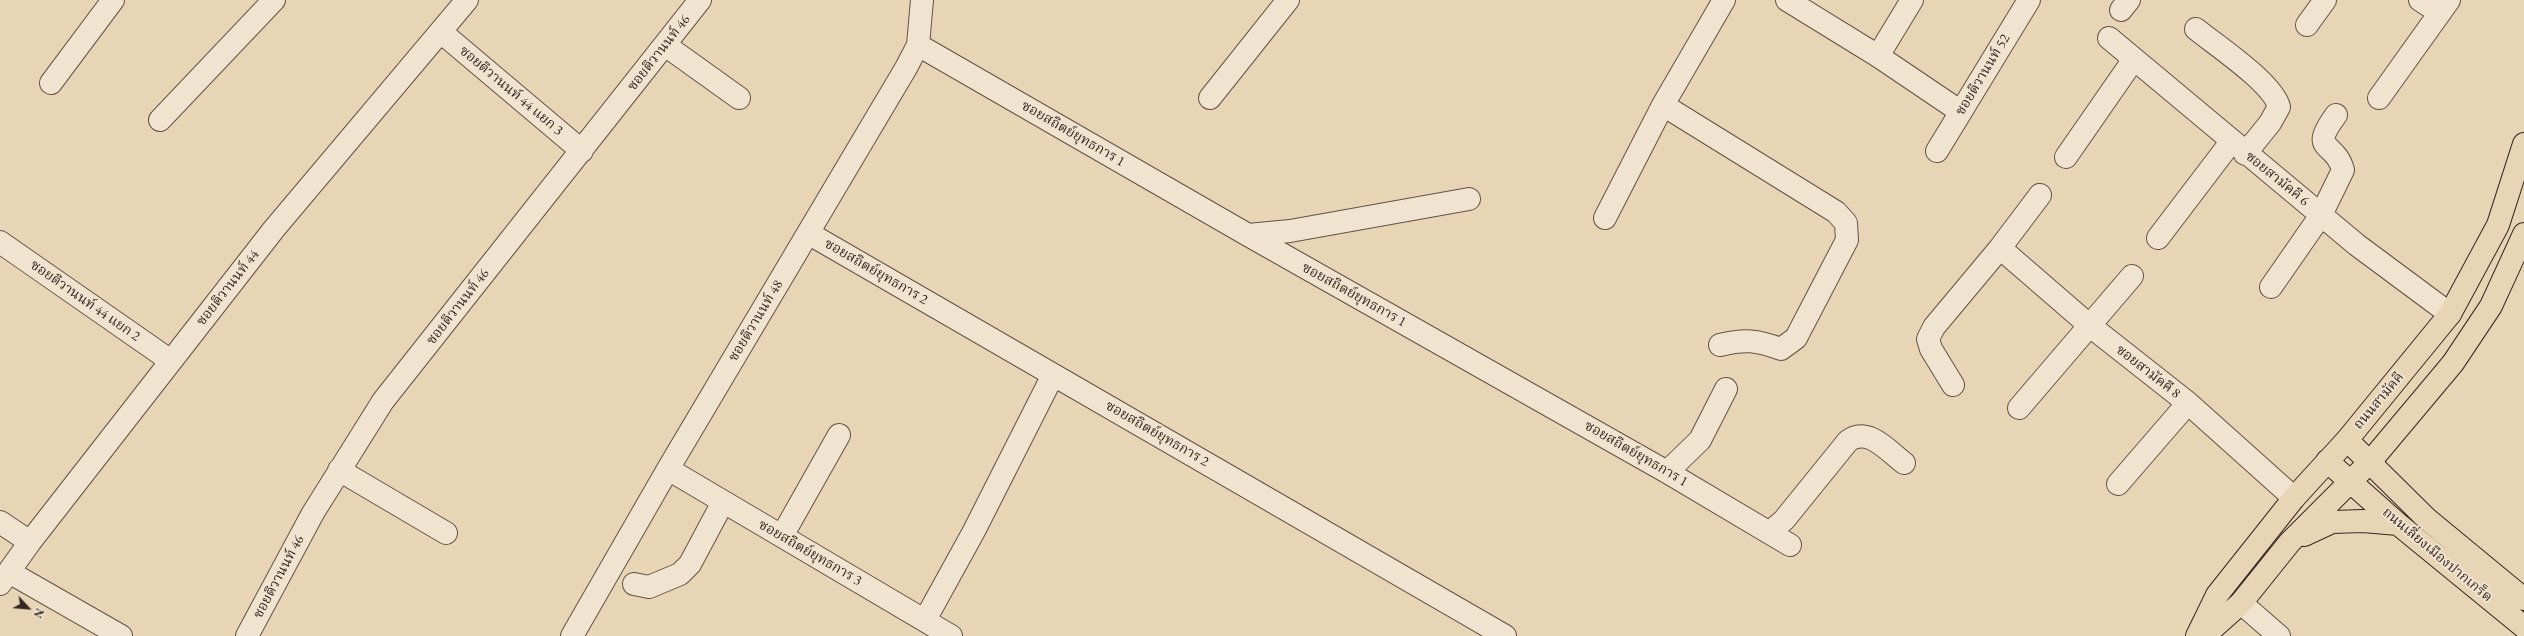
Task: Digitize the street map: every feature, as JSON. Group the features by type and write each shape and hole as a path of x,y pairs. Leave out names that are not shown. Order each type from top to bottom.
{"main road":[{"name":"ถนนสามัคคี","path":"2197,636 2217,595 2294,498 2347,440 2450,314 2498,225 2524,144"},
{"path":"2204,636 2241,603 2290,542 2370,462 2453,363 2491,306 2524,234"},
{"name":"ถนนเลี่ยงเมืองปากเกร็ด","path":"2347,440 2427,519 2524,599"},
{"name":"ถนนเลี่ยงเมืองปากเกร็ด","path":"2327,461 2398,524 2524,627"},
{"path":"2290,542 2332,522 2363,521 2398,524"}],"street":[{"path":"51,83 113,0"},
{"path":"160,120 274,0"},
{"name":"ซอยติวานนท์ 44","path":"5,578 30,542 274,229 467,0"},
{"name":"ซอยติวานนท์ 46","path":"247,636 338,470 383,401 700,0"},
{"name":"ซอยติวานนท์ 48","path":"572,636 668,469 918,45 922,0"},
{"path":"1210,98 1288,0"},
{"path":"1605,218 1664,105 1724,0"},
{"path":"1788,0 1878,56 1962,112"},
{"path":"1878,56 1912,0"},
{"name":"ซอยติวานนท์ 52","path":"1937,151 2029,0"},
{"path":"2307,25 2325,0"},
{"path":"2379,98 2444,7 2420,0"},
{"path":"2158,238 2238,148 2279,107 2277,98 2266,86 2196,30"},
{"name":"ซอยติวานนท์ 44 แยก 3","path":"441,32 582,151"},
{"name":"ซอยสามัคคี 6","path":"2109,38 2238,148 2356,245 2450,314"},
{"path":"665,45 739,98"},
{"name":"ซอยสถิตย์ยุทธการ 1","path":"918,45 1248,235 1667,472 1790,545"},
{"path":"2066,157 2134,59"},
{"path":"1664,105 1836,212 1846,223 1848,240 1796,338 1781,349 1760,341 1744,340 1720,345"},
{"path":"2271,287 2321,215 2343,170 2340,160 2328,148 2323,139 2323,132 2336,115"},
{"path":"1953,385 1931,349 1928,339 1934,327 2000,248 2040,195"},
{"path":"1248,235 1290,231 1469,199"},
{"name":"ซอยสถิตย์ยุทธการ 2","path":"808,233 1505,636"},
{"name":"ซอยติวานนท์ 44 แยก 2","path":"0,242 171,361"},
{"name":"ซอยสามัคคี 8","path":"2000,248 2089,325 2188,403 2294,498"},
{"path":"2019,408 2132,276"},
{"path":"925,620 974,531 1054,375"},
{"path":"1667,472 1700,440 1726,389"},
{"path":"2118,484 2188,403"},
{"path":"782,536 839,435"},
{"path":"1770,532 1784,520 1848,441 1855,436 1868,436 1904,463"},
{"name":"ซอยสถิตย์ยุทธการ 3","path":"668,469 951,636"},
{"path":"338,470 446,533"},
{"path":"634,584 649,587 680,574 690,564 723,502"},
{"path":"0,522 30,542"},
{"path":"5,578 121,636"},
{"path":"2241,603 2279,636"}]}
